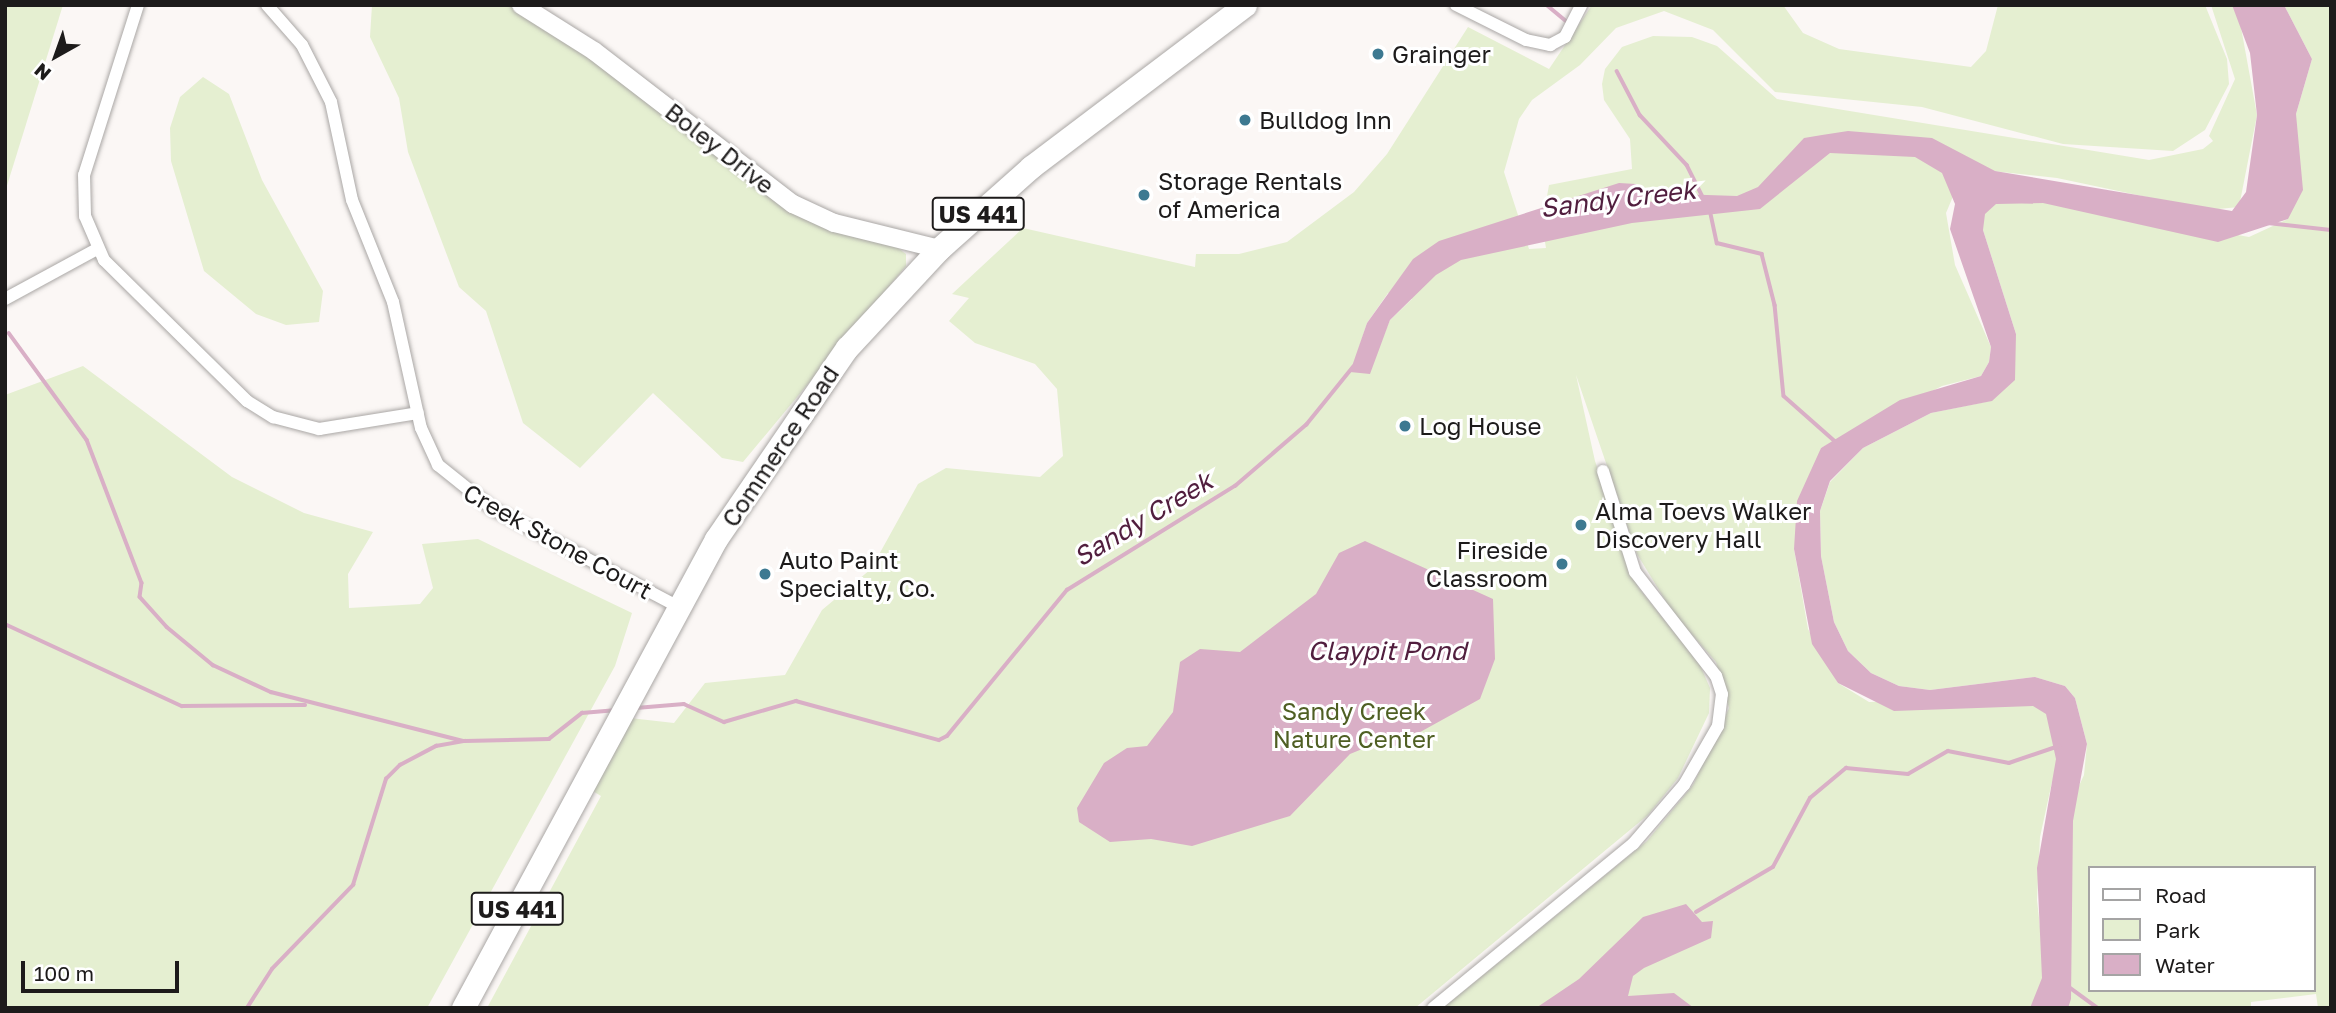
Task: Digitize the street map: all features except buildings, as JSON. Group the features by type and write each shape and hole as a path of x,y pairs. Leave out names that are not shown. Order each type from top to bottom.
{"highway":[{"name":"Commerce Road","path":"463,1008 679,607 806,404 847,348 939,249 1031,167 1245,5"}],"street":[{"path":"138,5 86,167 85,216 97,249 136,295 273,418 319,429 418,413"},
{"name":"Creek Stone Court","path":"267,5 302,45 331,102 352,200 400,323 418,413 438,465 464,492 679,607"},
{"name":"Boley Drive","path":"521,5 594,51 793,204 834,223 939,249"},
{"path":"1456,5 1525,40 1550,45 1565,37 1581,5"},
{"path":"5,299 97,249"},
{"path":"1433,1008 1633,844 1684,785 1718,726 1722,694 1716,676 1635,572 1603,471"}],"green space":[{"path":"5,5 63,5 5,192"},
{"path":"372,5 509,5 558,32 734,169 894,245 906,254 906,266 743,462 722,458 653,393 580,468 523,423 486,311 459,287 408,152 399,98 370,37"},
{"name":"Sandy Creek Nature Center","path":"1592,5 1783,5 1803,33 1839,49 1971,67 1986,51 1998,5 2205,5 2227,59 2229,84 2205,130 2173,151 2063,144 1922,107 1775,92 1713,30 1664,11 1616,28 1580,65 1532,100 1519,119 1504,172 1529,249 1546,248 1542,224 1549,185 1632,169 1630,139 1604,100 1602,84 1605,69 1622,47 1653,36 1692,37 1717,46 1777,99 2149,160 2203,149 2213,141 2209,136 2235,79 2211,5 2232,5 2240,22 2257,115 2239,207 2208,210 2057,178 1965,168 1946,213 1955,265 1991,347 1989,362 1981,376 1942,386 1821,448 1794,549 1808,629 1838,683 1869,702 2016,699 2065,705 2077,725 2052,782 2040,837 2037,900 2047,989 2030,1008 1443,1008 1647,841 1693,785 1729,708 1716,662 1673,613 1637,554 1576,375 1595,461 1638,587 1700,665 1710,688 1709,713 1678,778 1648,815 1415,1008 487,1008 601,796 591,790 630,718 674,723 705,683 785,675 822,610 871,569 918,484 946,468 1040,477 1063,456 1057,389 1035,364 975,343 949,321 969,298 952,294 1023,228 1195,267 1196,254 1239,254 1287,242 1354,192 1387,154 1468,27 1549,69","holes":["1388,293 1412,299 1390,320 1379,347 1351,372 1367,323"]},
{"path":"2284,5 2331,5 2331,1008 2318,1008 2316,994 2251,1002 2251,1008 2068,1008 2062,822 2084,775 2087,744 2075,698 2065,686 2035,677 1930,690 1899,686 1871,673 1848,651 1834,622 1821,556 1820,511 1830,482 1863,448 1931,413 1990,401 2016,334 1983,230 1979,189 2249,237 2288,219 2296,114 2312,59"},
{"path":"203,77 229,94 262,180 323,291 319,322 286,325 256,314 204,271 171,161 170,128 180,97"},
{"path":"83,366 232,477 304,513 373,532 348,574 349,608 420,604 433,588 422,544 478,539 632,613 615,666 427,1008 5,1008 5,395"}],"water":[{"path":"2232,5 2284,5 2312,59 2296,114 2303,190 2288,219 2218,242 2043,203 1996,204 1985,214 1983,230 2016,334 2015,380 1992,401 1931,413 1863,448 1830,481 1820,511 1821,556 1834,622 1848,651 1871,673 1899,686 1930,690 2035,677 2065,686 2075,698 2087,744 2073,821 2071,999 2068,1008 2030,1008 2042,978 2037,868 2056,759 2046,714 2033,706 1894,711 1838,683 1812,644 1794,549 1797,501 1821,448 1900,400 1981,376 1989,362 1991,347 1950,229 1955,204 1942,173 1915,157 1830,153 1760,209 1632,223 1461,260 1436,275 1390,320 1370,374 1350,372 1367,323 1413,259 1439,241 1619,183 1636,184 1651,202 1677,194 1737,196 1758,187 1804,138 1848,131 1932,138 1995,171 2232,211 2246,192 2257,115 2250,53"},
{"name":"Claypit Pond","path":"1365,541 1493,599 1495,659 1480,699 1393,747 1372,745 1350,754 1290,816 1192,846 1151,839 1110,842 1079,822 1077,808 1104,763 1127,748 1147,746 1173,712 1180,662 1200,649 1240,652 1316,594 1339,553"},
{"path":"1686,904 1702,922 1713,921 1711,938 1644,968 1633,976 1628,996 1674,993 1694,1008 1536,1008 1579,979 1643,917"}],"waterway":[{"path":"1547,5 1566,21"},
{"path":"1617,71 1640,115 1687,165 1705,201"},
{"path":"1711,214 1717,243 1762,254 1775,305 1784,396 1836,442"},
{"path":"2268,223 2331,230"},
{"path":"9,333 87,440 142,583 140,597 167,627 213,665 271,692 463,741"},
{"path":"636,708 684,704 724,722 796,701 939,740 947,736 1067,590 1235,486 1306,425 1353,367"},
{"path":"5,624 182,706 305,705"},
{"name":"Sandy Creek","path":"247,1008 272,969 353,885 386,779 400,765 436,746 465,741 549,739 582,713 614,710"},
{"path":"1696,912 1773,867 1810,798 1846,768 1908,774 1948,751 2009,763 2059,746"},
{"path":"2069,987 2098,1008"}],"place":[{"name":"Grainger","path":"1378,54"},
{"name":"Bulldog Inn","path":"1245,120"},
{"name":"Storage Rentals of America","path":"1144,195"},
{"name":"Log House","path":"1405,426"},
{"name":"Alma Toevs Walker Discovery Hall","path":"1581,525"},
{"name":"Fireside Classroom","path":"1562,564"},
{"name":"Auto Paint Specialty, Co.","path":"765,574"}]}
